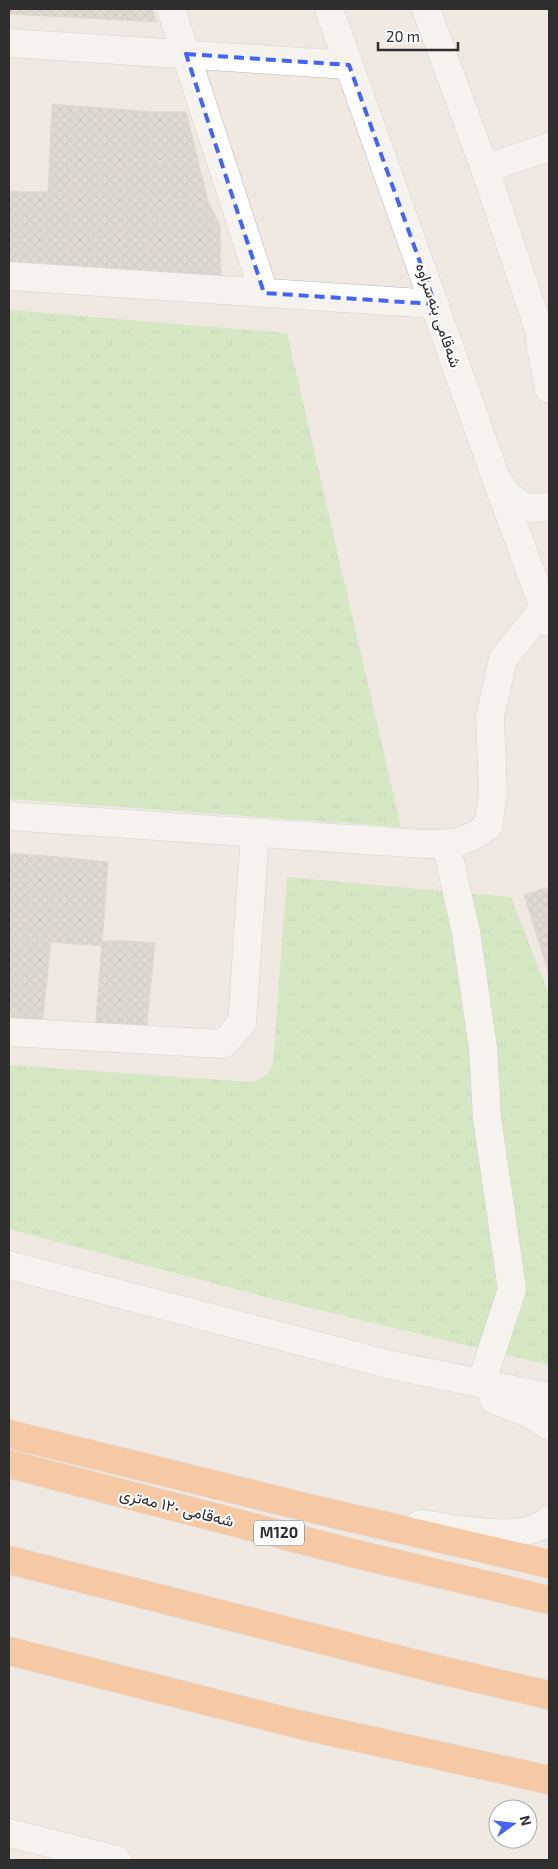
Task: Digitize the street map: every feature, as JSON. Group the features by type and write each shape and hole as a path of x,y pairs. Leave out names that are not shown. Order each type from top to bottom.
{"highway":[{"path":"9,1434 312,1510 549,1564"},
{"name":"شەقامی ١٢٠ مەتری","path":"9,1464 351,1552 549,1600"},
{"path":"9,1560 427,1667 549,1695"},
{"path":"9,1652 301,1725 549,1780"}],"street":[{"path":"171,9 264,293"},
{"name":"شەقامی بنەسراوە","path":"329,9 496,478 547,615"},
{"path":"426,9 485,169 549,359"},
{"path":"9,42 349,64"},
{"path":"485,169 549,147"},
{"path":"9,276 435,304"},
{"path":"537,324 549,389"},
{"path":"496,478 508,495 520,506 539,509 549,506"},
{"path":"9,816 446,844 473,838 488,826 492,794 490,717 504,659 547,615"},
{"path":"9,1032 223,1044 242,1023 255,832"},
{"path":"446,844 466,932 483,1048 487,1118 512,1289 481,1384"},
{"path":"9,1265 391,1365 549,1397"},
{"path":"391,1365 530,1413 549,1426"},
{"path":"312,1510 498,1533 529,1532 549,1520"},
{"path":"9,1833 117,1860"}],"highlighted area":[{"path":"186,54 349,65 435,304 264,293"}],"green space":[{"path":"9,310 287,333 401,827 9,799"},
{"path":"287,877 511,897 549,995 549,1365 265,1297 9,1229 9,1065 250,1082 258,1080 270,1071 273,1063"}],"building":[{"path":"9,9 152,9 157,22 9,14"},
{"path":"52,104 75,106 71,193 48,192"},
{"path":"75,106 104,108 99,194 71,193"},
{"path":"104,108 130,110 125,196 99,194"},
{"path":"130,110 152,112 149,197 125,196"},
{"path":"152,112 186,112 199,164 150,160"},
{"path":"150,160 199,164 208,201 149,197"},
{"path":"9,191 22,192 18,263 9,263"},
{"path":"22,192 48,192 43,263 18,263"},
{"path":"48,192 71,193 66,266 43,263"},
{"path":"71,193 99,194 94,267 66,266"},
{"path":"99,194 125,196 120,270 94,267"},
{"path":"125,196 149,197 146,271 120,270"},
{"path":"149,197 208,201 220,225 148,220"},
{"path":"148,220 220,225 221,276 146,271"},
{"path":"9,853 34,855 25,940 9,938"},
{"path":"34,855 60,857 51,942 25,940"},
{"path":"60,857 108,862 102,946 51,942"},
{"path":"549,887 549,974 524,895"},
{"path":"9,938 25,940 15,1022 9,1022"},
{"path":"25,940 51,942 42,1026 15,1022"},
{"path":"102,941 130,941 123,1033 95,1031"},
{"path":"130,941 155,943 146,1033 123,1033"}]}
